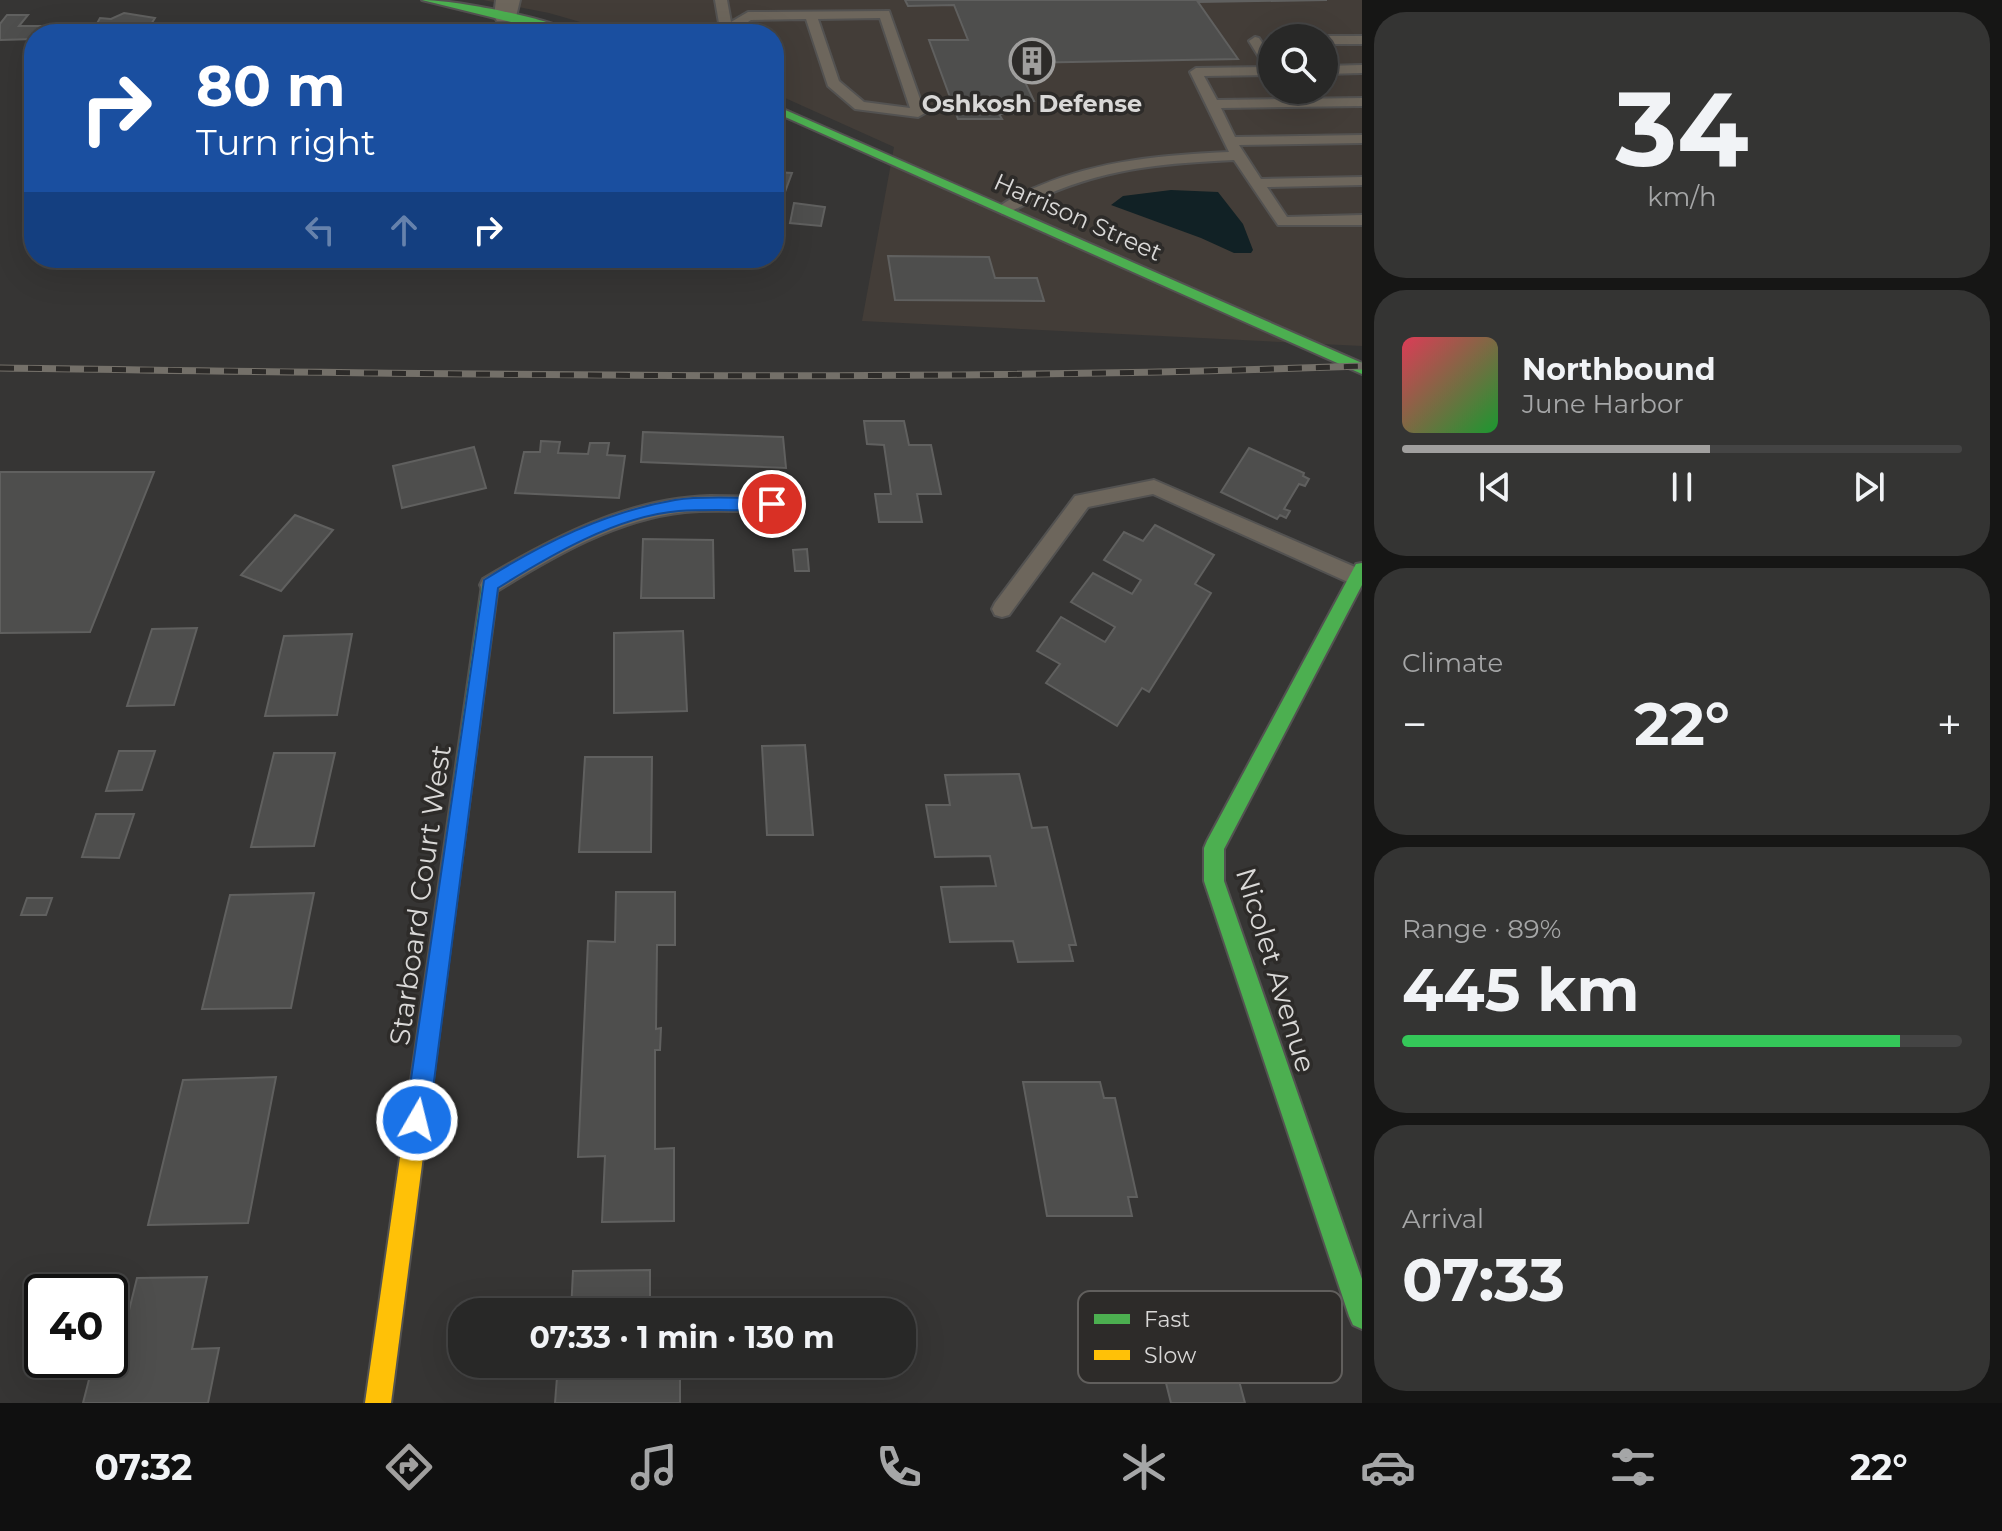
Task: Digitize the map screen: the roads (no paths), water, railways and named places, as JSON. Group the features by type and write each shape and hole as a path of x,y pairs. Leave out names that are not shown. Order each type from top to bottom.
{"street":[{"path":"427,0 507,8 546,24"},
{"name":"Harrison Street","path":"784,112 1362,369"},
{"name":"Nicolet Avenue","path":"1360,573 1214,848 1214,881 1362,1316"},
{"name":"Starboard Court West","path":"378,1403 490,585"}],"lane":[{"path":"721,0 722,24"},
{"path":"787,0 790,15"},
{"path":"736,24 748,16 790,15 885,14 918,113 860,106 833,83 811,15"},
{"path":"1338,40 1362,40"},
{"path":"1338,70 1362,69"},
{"path":"1258,70 1196,72 1238,156 1256,183 1283,222 1362,220"},
{"path":"1212,104 1362,102"},
{"path":"1230,141 1362,139"},
{"path":"1003,210 1032,193 1093,170 1165,159 1238,156"},
{"path":"1256,183 1362,181"},
{"path":"1002,609 1082,501 1154,487 1360,573"},
{"path":"490,585 542,552 606,523 676,505 772,504"}],"railway":[{"path":"0,368 851,376 1362,366"}],"place":[{"name":"Oshkosh Defense","path":"1032,61"}]}
